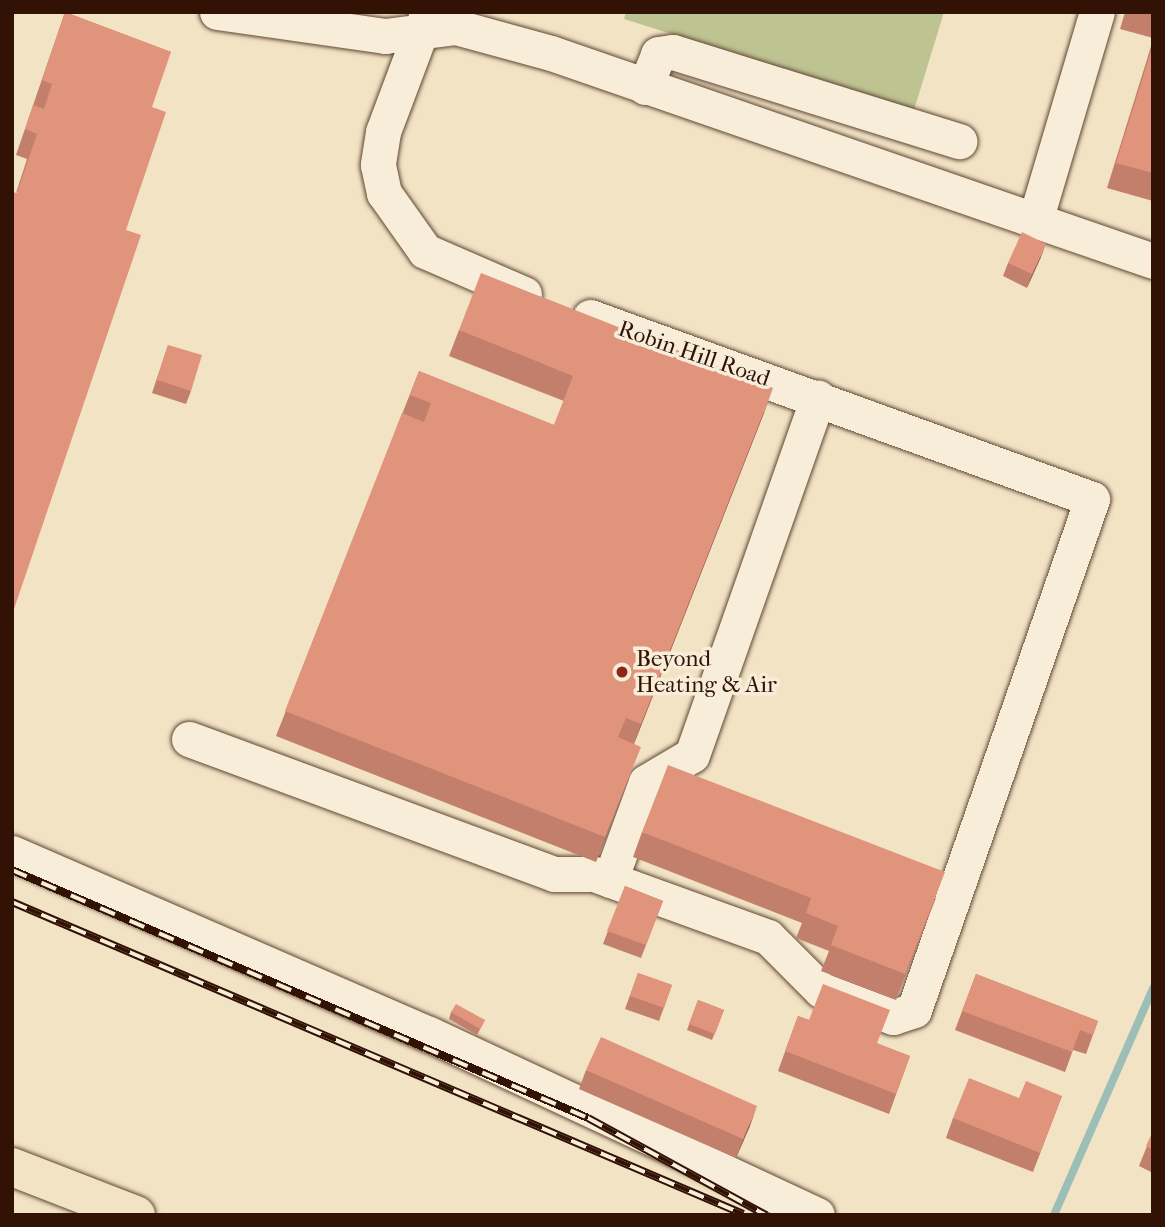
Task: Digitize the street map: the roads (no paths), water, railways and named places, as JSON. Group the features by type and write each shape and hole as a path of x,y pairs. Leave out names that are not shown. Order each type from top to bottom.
{"highway":[{"path":"12,1167 136,1215"}],"street":[{"path":"217,12 385,36 425,21 456,27 645,87 1153,261"},
{"path":"1035,221 1097,12"},
{"name":"Robin Hill Road","path":"425,21 379,150 380,180 391,210 412,239 442,263 1092,499 909,1016 893,1017 821,990 768,937 610,880"},
{"path":"645,87 658,54 673,52 958,141"},
{"path":"189,739 554,874 610,880 646,782 692,755 818,398"},
{"path":"12,853 429,1034 817,1215"}],"waterway":[{"path":"1054,1215 1153,988"}],"railway":[{"path":"12,870 588,1118 766,1215"},
{"path":"12,902 743,1214"}],"place":[{"name":"Beyond Heating & Air","path":"622,672"}]}
